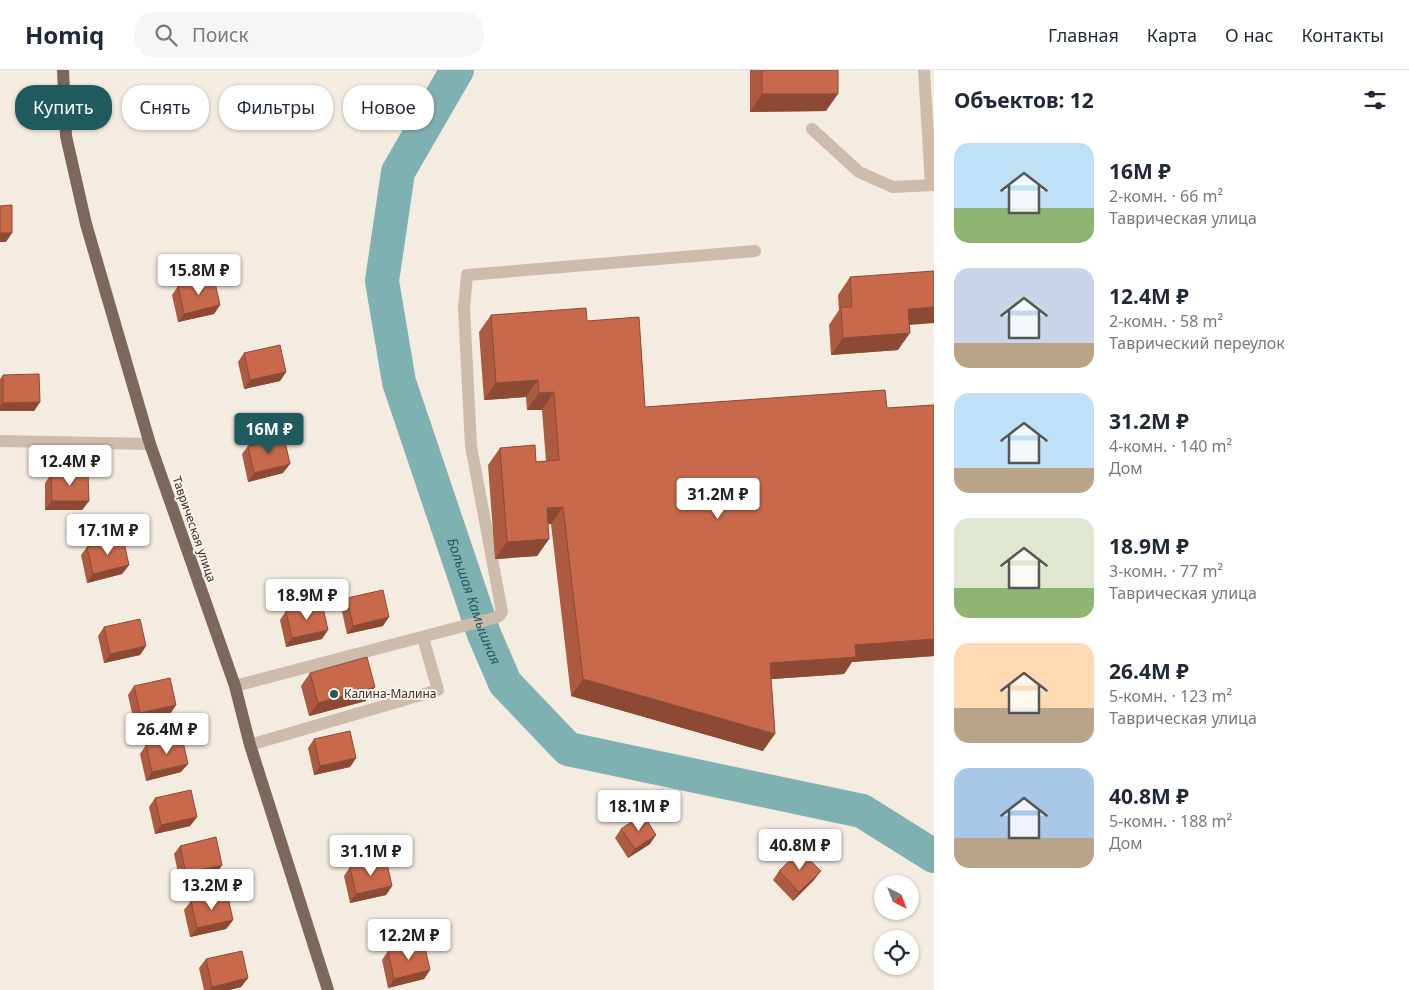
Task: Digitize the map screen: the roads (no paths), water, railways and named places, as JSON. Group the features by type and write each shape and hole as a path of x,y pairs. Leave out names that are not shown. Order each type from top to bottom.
{"main road":[{"name":"Таврическая улица","path":"63,70 66,136 86,224 150,444 234,686 250,745 328,990"}],"street":[{"path":"812,129 859,172 893,187 932,185 924,70"},
{"path":"234,686 424,638 494,618 502,612 471,446 464,308 467,275 755,251"},
{"path":"0,441 150,444"},
{"path":"250,745 438,690 424,638"}],"waterway":[{"name":"Большая Камышная","path":"457,70 398,172 382,281 399,382 484,634 505,683 568,749 862,811 934,856"}],"place":[{"name":"Калина-Малина","path":"334,694"}]}
